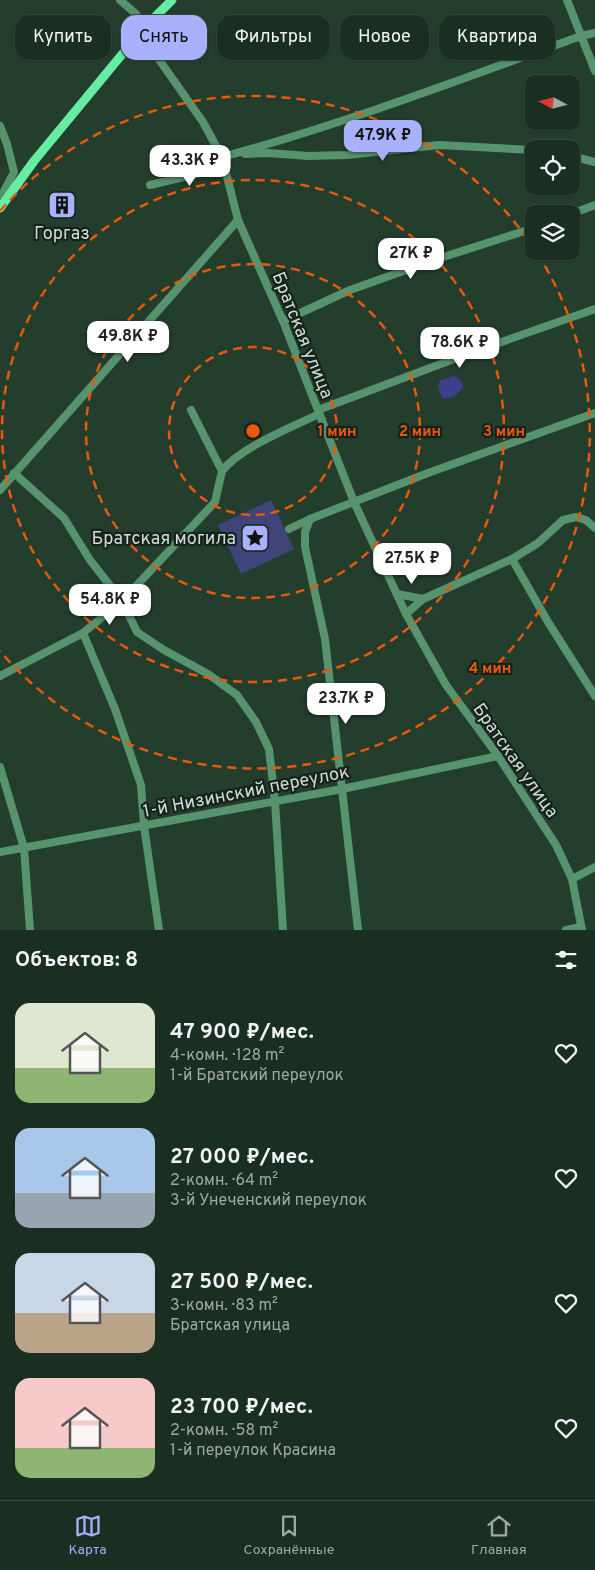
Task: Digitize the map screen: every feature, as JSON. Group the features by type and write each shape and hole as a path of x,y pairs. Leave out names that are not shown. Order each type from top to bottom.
{"main road":[{"path":"158,15 172,0"},
{"path":"0,208 34,161 121,57"}],"street":[{"name":"Братская улица","path":"120,0 137,15"},
{"path":"567,0 595,71"},
{"path":"222,157 285,140 407,99 581,36 595,33"},
{"name":"Братская улица","path":"159,60 203,122 222,157 238,220 282,321 354,502 406,614 446,685 498,756 556,845 572,879 581,928"},
{"path":"0,126 14,172 2,195 7,199"},
{"path":"233,154 347,155 439,145 525,150"},
{"path":"580,158 595,162"},
{"path":"150,185 225,167"},
{"path":"580,211 595,205"},
{"path":"0,490 238,220"},
{"path":"282,321 350,290 437,259 525,231"},
{"path":"0,676 83,633 122,601 215,502 222,471 229,462 247,450 318,412 470,353 595,309"},
{"path":"191,410 222,471"},
{"path":"289,529 428,473 595,414"},
{"path":"14,473 64,518 90,560 122,601 137,632 164,650 208,674 237,696 256,722 269,750 275,801 283,930"},
{"path":"406,614 423,599 512,559 538,543 563,520 576,517 586,520 595,528"},
{"path":"310,519 305,532 305,547 324,639 358,930"},
{"path":"512,559 548,622 595,696"},
{"path":"397,594 423,599"},
{"path":"83,633 115,709 140,785 159,930"},
{"name":"1-й Низинский переулок","path":"0,852 342,789 498,756"},
{"path":"0,767 24,848 30,930"},
{"path":"572,879 595,867"},
{"path":"566,930 581,928"}],"shaded area":[{"path":"453,376 460,380 463,388 451,397 442,398 438,387 440,380"},
{"path":"271,500 294,549 241,574 218,525"}],"place":[{"name":"Горгаз","path":"62,205"},
{"name":"Братская могила","path":"255,538"}]}
